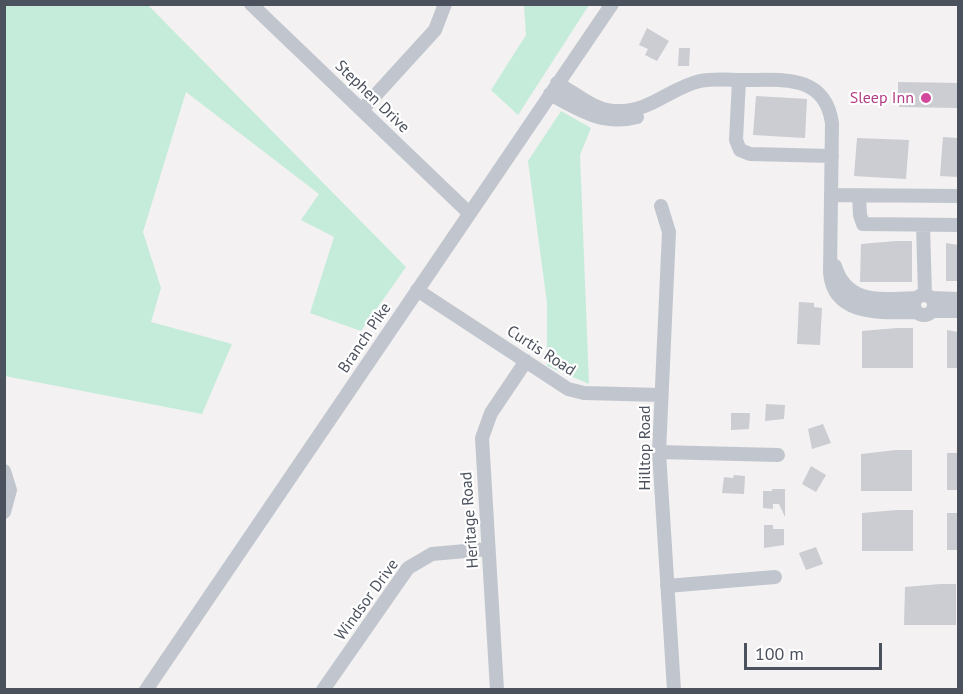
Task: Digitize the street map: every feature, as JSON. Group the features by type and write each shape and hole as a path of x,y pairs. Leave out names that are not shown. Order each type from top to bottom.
{"street":[{"name":"Stephen Drive","path":"251,4 469,213"},
{"path":"362,110 435,30 446,4"},
{"name":"Branch Pike","path":"146,690 612,4"},
{"path":"739,80 736,140 740,150 750,154 832,156"},
{"path":"554,88 614,111 634,110 666,98 700,81 794,81 816,90 830,109 831,279 846,304 877,312 916,312 914,302 926,300 958,311"},
{"path":"831,195 958,196"},
{"path":"860,195 860,215 863,224 958,225"},
{"name":"Hilltop Road","path":"660,207 669,232 658,453 674,690"},
{"path":"923,225 926,300"},
{"path":"832,259 842,282 860,297 877,300 958,299"},
{"name":"Curtis Road","path":"417,290 561,385 577,391 661,395"},
{"name":"Heritage Road","path":"497,690 482,447 484,426 526,361"},
{"path":"658,453 778,455"},
{"path":"4,471 10,490 4,512"},
{"name":"Windsor Drive","path":"323,690 408,568 432,554 489,549"},
{"path":"667,586 775,577"}],"green space":[{"path":"147,4 406,267 361,331 310,313 334,237 301,220 319,194 186,92 143,232 161,288 151,322 232,344 202,414 5,376 5,5"},
{"path":"524,5 589,5 518,115 491,90 526,35"},
{"path":"561,111 591,128 580,155 589,384 547,366 547,303 528,161"}],"building":[{"path":"647,28 669,41 657,61 645,55 648,49 639,45"},
{"path":"679,48 690,48 689,66 678,66"},
{"name":"Sleep Inn","path":"898,82 958,83 958,108 899,107 899,103 895,103 894,92 898,92"},
{"path":"756,96 807,99 805,138 753,135"},
{"path":"943,137 958,138 958,177 940,176"},
{"path":"857,138 909,140 906,179 854,176"},
{"path":"912,241 912,282 860,282 861,244"},
{"path":"946,243 958,245 958,281 946,281"},
{"path":"799,302 814,303 814,307 822,308 820,345 797,344"},
{"path":"913,328 913,368 862,368 862,331"},
{"path":"947,330 958,332 958,368 947,368"},
{"path":"766,404 785,405 784,419 765,421"},
{"path":"731,413 750,413 749,429 731,430"},
{"path":"823,424 831,443 812,449 808,429"},
{"path":"912,450 912,491 861,491 861,454"},
{"path":"947,453 958,453 958,490 947,490"},
{"path":"811,466 826,475 816,492 802,484"},
{"path":"734,475 745,476 744,494 722,493 724,477 733,478"},
{"path":"772,489 785,489 785,517 779,504 773,504 773,509 763,508 763,491 772,491"},
{"path":"913,510 913,551 862,551 862,513"},
{"path":"947,513 958,513 958,550 947,550"},
{"path":"764,525 773,525 773,529 784,529 784,545 764,548"},
{"path":"816,547 823,564 806,570 799,553"},
{"path":"956,584 956,625 904,625 905,587"}],"place":[{"name":"Sleep Inn","path":"926,98"}]}
